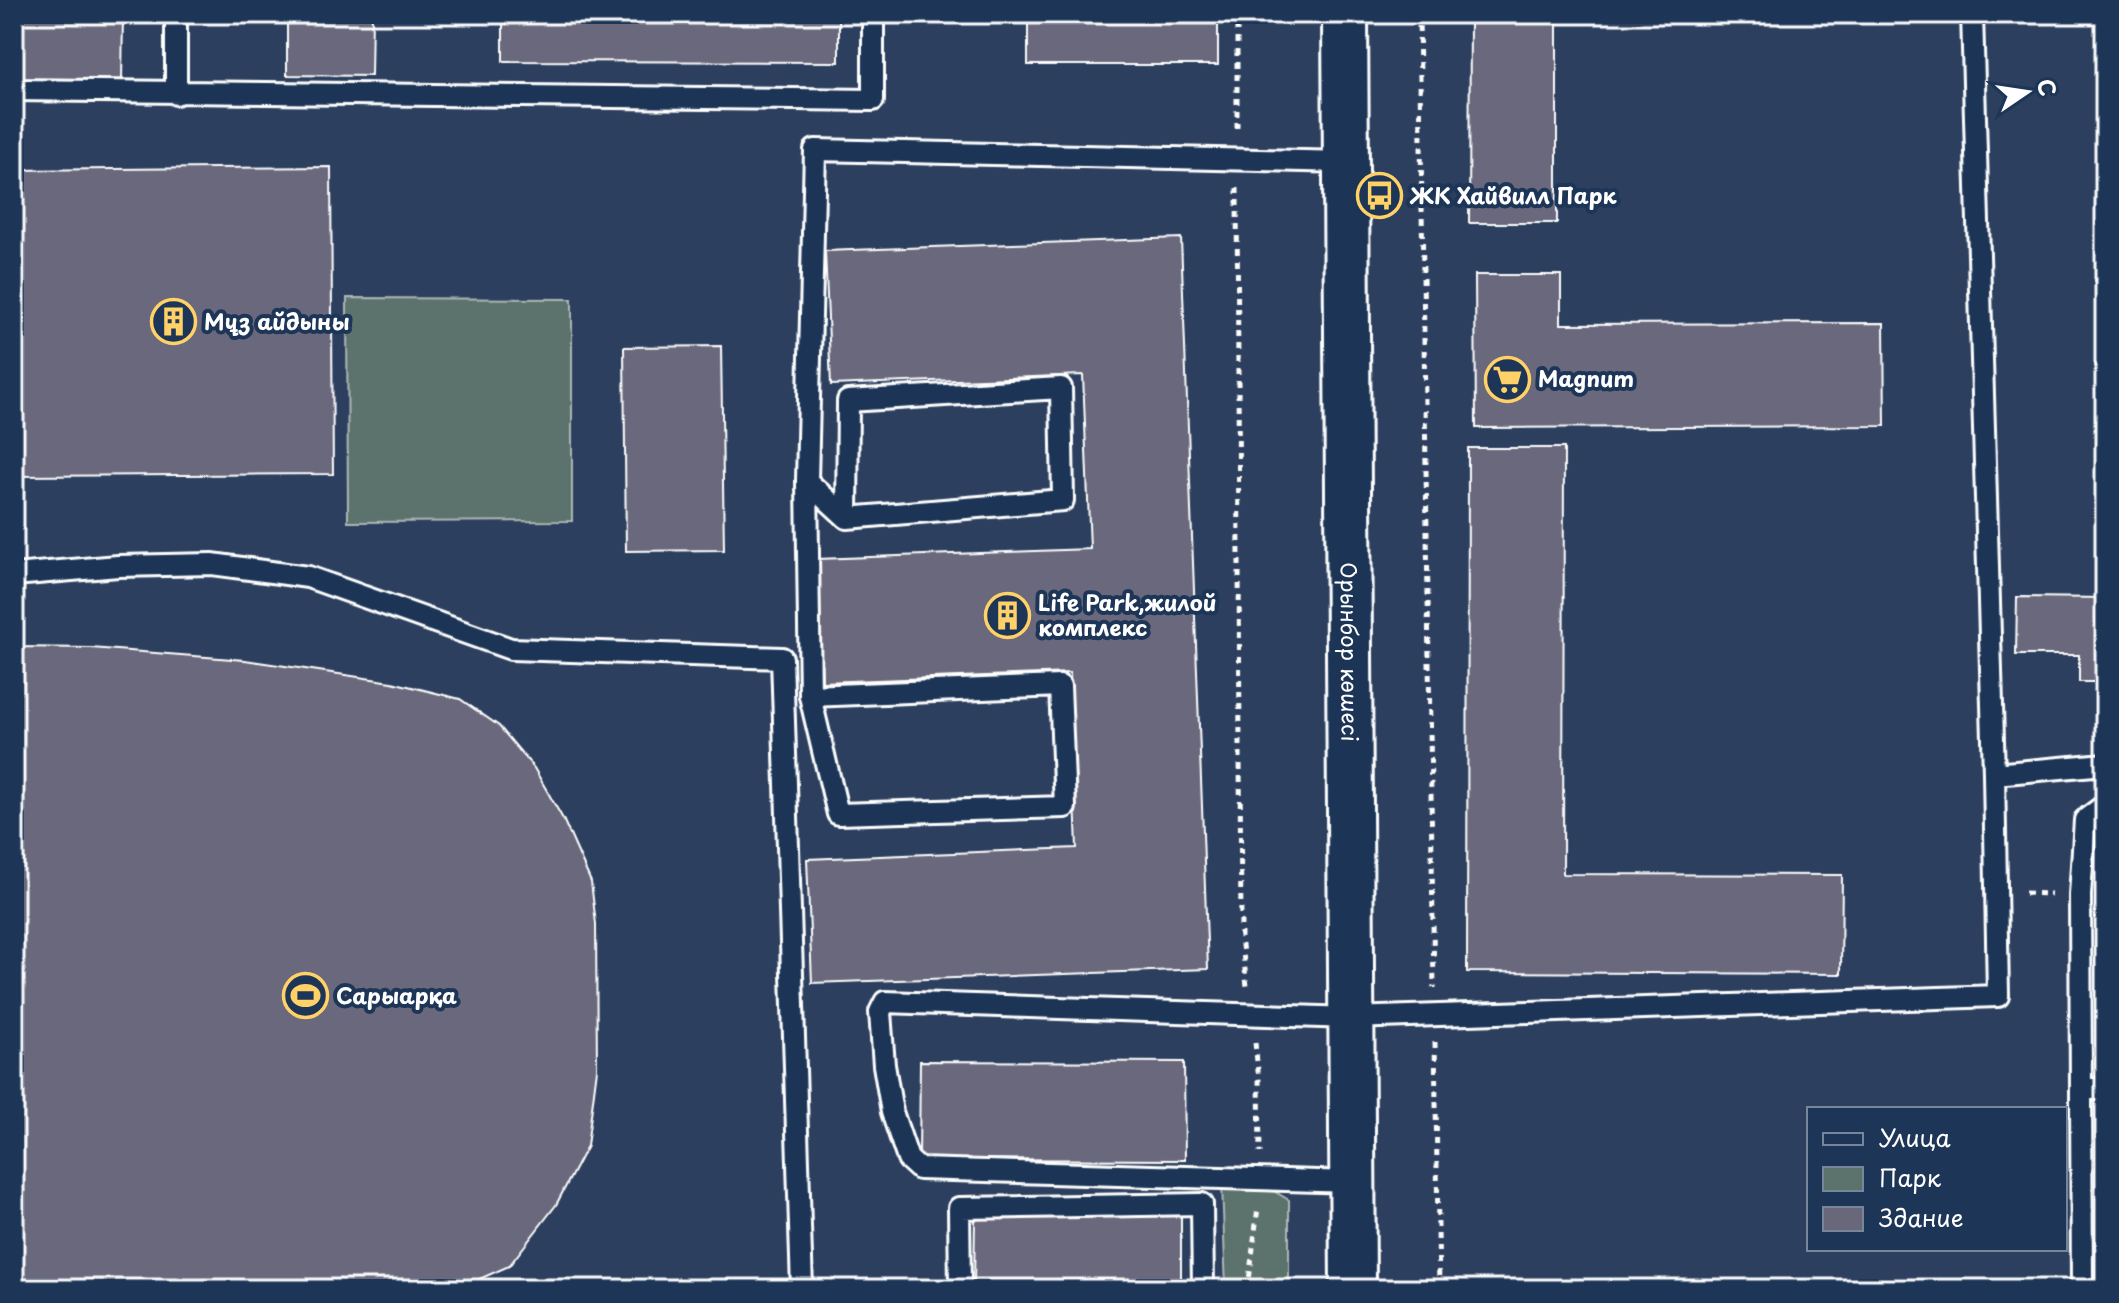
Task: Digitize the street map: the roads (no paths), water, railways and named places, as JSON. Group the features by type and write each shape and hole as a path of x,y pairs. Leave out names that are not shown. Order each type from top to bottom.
{"street":[{"name":"Орынбор көшесі","path":"1345,14 1353,1289"}],"lane":[{"path":"176,14 176,94"},
{"path":"14,90 873,100 873,14"},
{"path":"1352,1182 919,1169 908,1159 892,1112 880,1012 885,1002 1351,1018 1998,996 1972,14"},
{"path":"810,696 1060,686 1065,807 838,814 810,696 807,481 815,150 1346,162"},
{"path":"807,481 847,518 1063,500 1061,388 848,401 847,518"},
{"path":"14,575 118,566 212,564 308,577 511,649 782,658 802,1289"},
{"path":"1994,774 2105,764"},
{"path":"2082,1289 2080,895 2085,820 2105,805"},
{"path":"2081,1089 2105,1089"},
{"path":"960,1289 959,1208 1202,1204 1203,1289"}],"place":[{"name":"ЖК Хайвилл Парк","path":"1379,196"},
{"name":"Мұз айдыны","path":"173,322"},
{"name":"Magnum","path":"1507,379"},
{"name":"Life Park,жилой комплекс","path":"1007,616"},
{"name":"Сарыарқа","path":"305,996"}]}
